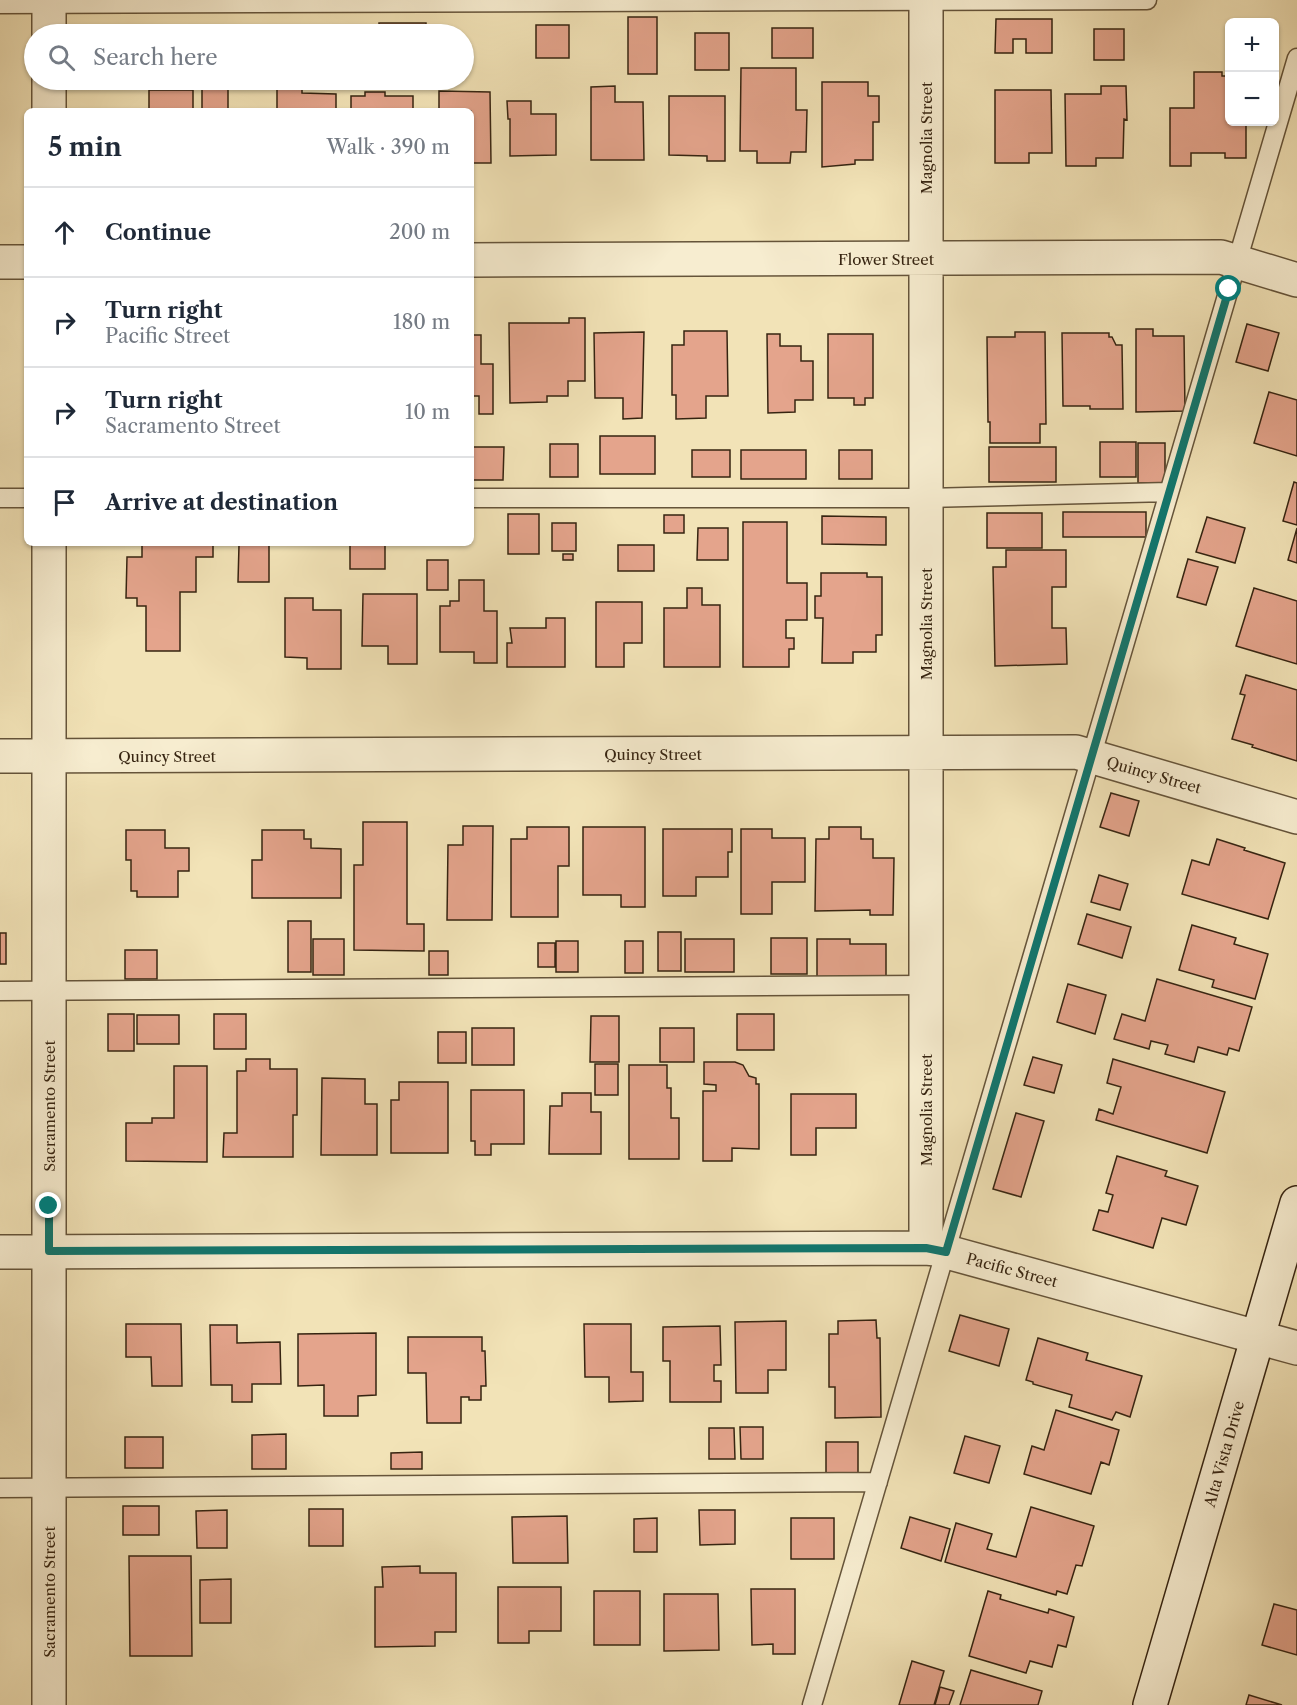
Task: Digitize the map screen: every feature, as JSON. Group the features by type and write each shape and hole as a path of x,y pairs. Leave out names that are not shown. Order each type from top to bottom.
{"street":[{"name":"Magnolia Street","path":"926,1 926,985 936,1250"},
{"path":"49,90 49,108"},
{"name":"Flower Street","path":"474,260 1221,257 1297,280"},
{"path":"0,262 24,262"},
{"name":"Sacramento Street","path":"49,546 49,1705"},
{"name":"Quincy Street","path":"0,756 1076,752 1297,817"},
{"name":"Alta Vista Drive","path":"1150,1705 1297,1203"},
{"name":"Pacific Street","path":"0,1252 936,1250 1297,1348"}],"lane":[{"path":"0,4 49,13 1147,0"},
{"path":"812,1705 878,1482 936,1250 1091,757 1297,58"},
{"path":"474,498 926,498 1169,492"},
{"path":"0,498 24,498"},
{"path":"0,991 926,985"},
{"path":"0,1488 878,1482"}],"building":[{"path":"628,17 657,17 657,74 628,74"},
{"path":"996,19 1052,19 1052,53 1026,53 1026,39 1013,39 1013,53 995,53"},
{"path":"379,23 426,23 426,24"},
{"path":"536,25 569,25 569,58 536,58"},
{"path":"772,28 813,28 813,58 772,58"},
{"path":"1094,29 1124,29 1124,60 1094,60"},
{"path":"695,33 729,33 729,70 695,70"},
{"path":"741,68 796,68 796,110 807,110 806,152 791,152 790,163 757,163 757,151 740,151"},
{"path":"1194,72 1222,72 1222,76 1225,76 1225,126 1246,126 1246,158 1225,158 1225,153 1191,153 1191,166 1170,166 1170,108 1194,108"},
{"path":"822,82 868,82 868,96 879,96 879,122 873,122 873,160 855,160 855,164 822,167"},
{"path":"615,86 615,102 643,102 644,160 591,160 591,87"},
{"path":"1101,86 1126,86 1127,120 1124,119 1123,158 1096,158 1096,166 1066,166 1065,94 1101,94"},
{"path":"149,90 193,90 193,108 149,108"},
{"path":"202,90 228,90 228,108 202,108"},
{"path":"277,90 336,94 336,108 277,108"},
{"path":"995,90 1051,90 1052,153 1029,153 1029,163 995,163"},
{"path":"439,91 490,92 491,163 474,163 474,108 439,108"},
{"path":"365,92 385,92 385,96 413,96 413,108 351,108 351,96 365,96"},
{"path":"669,96 725,96 725,161 707,161 707,156 669,155"},
{"path":"507,101 531,101 531,114 556,114 556,155 510,156 510,119 508,119"},
{"path":"569,318 585,318 585,381 568,381 568,396 547,396 547,402 510,403 509,323 569,323"},
{"path":"1247,324 1279,333 1268,371 1236,362"},
{"path":"1136,329 1153,329 1153,336 1184,336 1185,411 1136,412"},
{"path":"684,331 727,331 728,396 706,396 706,418 676,419 676,395 672,395 672,345 684,345"},
{"path":"644,332 642,418 623,419 623,398 595,398 594,333"},
{"path":"1015,332 1045,332 1046,424 1040,424 1040,443 990,443 987,337 1015,337"},
{"path":"1062,333 1109,333 1109,337 1112,337 1116,345 1122,345 1123,409 1063,406"},
{"path":"767,334 780,334 780,346 801,346 801,361 813,361 813,400 795,400 795,412 768,413"},
{"path":"828,334 873,334 873,398 865,398 865,405 854,405 854,398 828,398"},
{"path":"474,335 481,335 481,364 493,364 493,414 479,414 479,396 474,396"},
{"path":"1269,392 1297,400 1297,456 1254,443"},
{"path":"600,436 655,436 655,474 600,474"},
{"path":"1100,442 1136,442 1136,477 1100,477"},
{"path":"1138,443 1165,443 1165,483 1138,483"},
{"path":"550,444 578,444 578,477 550,477"},
{"path":"474,447 504,447 503,480 474,480"},
{"path":"989,447 1056,447 1056,482 989,482"},
{"path":"692,450 730,450 730,477 692,477"},
{"path":"741,450 806,450 806,479 741,479"},
{"path":"839,450 872,450 872,479 839,479"},
{"path":"1294,482 1297,483 1297,525 1283,521"},
{"path":"1063,512 1146,512 1146,537 1063,537"},
{"path":"987,513 1042,513 1042,548 987,548"},
{"path":"508,514 539,514 539,554 508,554"},
{"path":"664,515 684,515 684,533 664,533"},
{"path":"822,516 886,517 886,545 822,544"},
{"path":"1207,517 1245,528 1235,563 1196,552"},
{"path":"743,522 787,522 787,583 807,583 807,620 786,620 786,638 794,638 794,649 789,649 789,667 743,667"},
{"path":"552,523 576,523 576,551 552,551"},
{"path":"698,528 728,528 728,560 697,560"},
{"path":"1297,528 1297,563 1288,560"},
{"path":"618,545 654,545 654,571 618,571"},
{"path":"142,546 213,546 213,557 196,557 196,592 180,592 180,651 146,651 146,606 137,606 137,598 126,598 127,557 142,557"},
{"path":"239,546 269,546 269,582 238,582"},
{"path":"350,546 385,546 385,569 350,569"},
{"path":"1006,550 1066,550 1066,587 1052,587 1052,628 1066,628 1067,664 995,666 993,567 1006,567"},
{"path":"563,554 573,554 573,560 563,560"},
{"path":"1188,559 1218,567 1206,605 1177,597"},
{"path":"427,560 448,560 448,590 427,590"},
{"path":"821,573 867,573 867,577 882,577 882,635 876,635 876,652 853,652 853,663 822,663 823,618 815,618 815,596 821,596"},
{"path":"459,580 484,580 484,611 497,611 497,663 474,663 474,652 440,652 440,606 450,606 450,601 459,601"},
{"path":"687,588 702,588 702,605 720,605 720,667 664,667 664,608 687,608"},
{"path":"1254,588 1297,601 1297,664 1236,646"},
{"path":"363,594 417,594 417,664 388,664 388,646 362,646"},
{"path":"285,598 313,598 313,610 341,610 341,669 307,669 307,658 285,657"},
{"path":"596,602 642,602 642,643 624,643 624,667 596,667"},
{"path":"546,618 565,618 565,667 507,667 507,643 512,643 510,628 546,628"},
{"path":"1246,675 1297,690 1297,761 1232,739 1245,695 1240,694"},
{"path":"1111,793 1139,801 1129,836 1100,827"},
{"path":"363,822 407,822 407,924 424,924 424,951 354,950 354,865 363,865"},
{"path":"463,826 493,826 492,920 447,920 448,845 463,845"},
{"path":"527,827 569,827 569,866 558,866 558,917 511,917 511,839 527,839"},
{"path":"583,827 645,827 645,907 621,907 621,895 583,895"},
{"path":"829,827 861,827 861,839 873,839 873,858 894,858 893,915 870,915 870,910 815,911 816,839 829,839"},
{"path":"663,829 732,829 732,852 728,852 728,877 696,877 696,896 663,896"},
{"path":"741,829 772,829 772,838 805,838 805,882 772,882 772,914 741,914"},
{"path":"126,830 165,830 165,848 189,848 189,871 178,871 178,897 137,897 137,891 131,891 131,860 126,860"},
{"path":"262,830 304,830 304,839 311,839 311,848 341,849 341,898 252,898 252,860 262,860"},
{"path":"1217,839 1285,863 1268,919 1182,894 1192,860 1209,865"},
{"path":"1099,875 1128,884 1120,910 1091,902"},
{"path":"1087,914 1131,927 1122,958 1078,944"},
{"path":"288,921 311,921 311,972 288,972"},
{"path":"1192,925 1236,938 1234,944 1268,954 1255,999 1212,987 1214,980 1179,970"},
{"path":"658,932 681,932 681,971 658,971"},
{"path":"0,933 6,933 6,964 0,964"},
{"path":"771,938 807,938 807,974 771,974"},
{"path":"313,939 344,939 344,975 313,975"},
{"path":"685,939 734,939 734,972 685,972"},
{"path":"817,939 850,939 850,944 886,944 886,978 817,978"},
{"path":"556,941 578,941 578,972 556,972"},
{"path":"625,941 643,941 643,973 625,973"},
{"path":"538,943 555,943 555,967 538,967"},
{"path":"125,950 157,950 157,979 125,979"},
{"path":"429,951 448,951 448,975 429,975"},
{"path":"1157,979 1252,1007 1239,1051 1229,1048 1227,1055 1198,1047 1194,1062 1165,1054 1168,1045 1151,1041 1149,1049 1114,1039 1122,1014 1145,1021"},
{"path":"1068,984 1106,995 1095,1034 1057,1022"},
{"path":"108,1014 134,1014 134,1051 108,1051"},
{"path":"214,1014 246,1014 246,1049 214,1049"},
{"path":"737,1014 774,1014 774,1050 737,1050"},
{"path":"137,1015 179,1015 179,1044 137,1044"},
{"path":"591,1016 619,1016 619,1062 590,1062"},
{"path":"472,1028 514,1028 514,1065 472,1065"},
{"path":"660,1028 694,1028 694,1062 660,1062"},
{"path":"438,1032 466,1032 466,1063 438,1063"},
{"path":"1033,1057 1062,1065 1054,1093 1024,1085"},
{"path":"246,1059 270,1059 270,1069 297,1069 297,1115 293,1115 293,1157 223,1157 224,1133 237,1133 237,1071 246,1071"},
{"path":"1113,1059 1225,1092 1207,1153 1096,1120 1099,1109 1113,1114 1121,1087 1107,1083"},
{"path":"704,1062 735,1062 743,1065 749,1076 756,1078 756,1084 759,1084 759,1149 732,1148 732,1161 703,1161 703,1091 716,1091 716,1085 704,1084"},
{"path":"595,1064 618,1064 618,1095 595,1095"},
{"path":"629,1065 667,1065 667,1088 671,1088 671,1118 679,1118 679,1159 629,1159"},
{"path":"174,1066 207,1066 207,1162 126,1161 126,1123 152,1123 152,1118 174,1118"},
{"path":"322,1078 365,1079 365,1104 377,1104 377,1155 321,1155"},
{"path":"399,1082 448,1082 448,1153 391,1153 391,1100 399,1100"},
{"path":"471,1090 524,1090 524,1144 491,1144 491,1155 475,1155 475,1141 471,1141"},
{"path":"562,1093 591,1093 591,1112 601,1112 601,1154 549,1154 550,1106 562,1106"},
{"path":"791,1094 856,1094 856,1128 816,1128 816,1155 791,1155"},
{"path":"1016,1113 1044,1121 1021,1197 993,1189"},
{"path":"1117,1156 1167,1171 1165,1176 1198,1186 1186,1225 1162,1218 1153,1248 1093,1230 1099,1210 1108,1212 1113,1195 1106,1193"},
{"path":"960,1315 1009,1329 999,1366 949,1351"},
{"path":"876,1320 877,1338 880,1338 881,1417 835,1418 835,1387 829,1387 829,1334 838,1334 838,1321"},
{"path":"786,1321 786,1370 768,1370 768,1393 736,1393 735,1322"},
{"path":"126,1324 181,1324 182,1386 152,1386 151,1357 126,1357"},
{"path":"584,1324 631,1324 631,1372 643,1372 643,1401 609,1402 609,1377 585,1377"},
{"path":"210,1325 237,1325 237,1343 280,1342 281,1384 252,1384 252,1402 232,1402 232,1385 211,1385"},
{"path":"720,1326 721,1365 714,1365 714,1381 721,1381 721,1402 670,1402 670,1361 663,1361 663,1327"},
{"path":"376,1333 376,1395 358,1396 358,1416 324,1416 324,1385 298,1386 298,1334"},
{"path":"408,1337 482,1337 482,1351 485,1351 486,1386 481,1386 481,1400 461,1397 461,1423 427,1423 426,1373 408,1373"},
{"path":"1038,1338 1088,1353 1086,1360 1142,1376 1130,1417 1116,1412 1112,1420 1069,1407 1072,1395 1026,1380"},
{"path":"1056,1410 1119,1430 1109,1465 1101,1462 1091,1494 1024,1474 1032,1446 1044,1450"},
{"path":"740,1427 763,1427 763,1459 741,1459"},
{"path":"709,1428 734,1428 735,1459 709,1459"},
{"path":"286,1434 286,1469 252,1469 252,1435"},
{"path":"965,1436 1000,1446 989,1483 954,1473"},
{"path":"125,1437 163,1437 163,1468 125,1468"},
{"path":"826,1442 858,1442 858,1473 826,1474"},
{"path":"422,1452 422,1469 391,1469 391,1453"},
{"path":"123,1506 159,1506 159,1535 123,1535"},
{"path":"1031,1507 1094,1526 1082,1566 1076,1565 1067,1594 1057,1591 1056,1595 945,1562 956,1523 992,1534 987,1549 1016,1557"},
{"path":"309,1509 343,1509 343,1546 309,1546"},
{"path":"227,1510 227,1548 197,1548 196,1511"},
{"path":"699,1510 735,1510 735,1544 700,1545"},
{"path":"567,1516 568,1563 513,1563 512,1517"},
{"path":"910,1517 950,1529 941,1561 901,1548"},
{"path":"657,1518 657,1552 634,1552 634,1519"},
{"path":"791,1518 834,1518 834,1559 791,1559"},
{"path":"129,1556 191,1556 192,1656 130,1656"},
{"path":"420,1566 420,1573 456,1573 456,1632 435,1632 435,1646 375,1647 375,1587 383,1587 382,1567"},
{"path":"231,1579 231,1623 200,1623 200,1580"},
{"path":"498,1587 561,1587 561,1631 529,1631 529,1643 498,1643"},
{"path":"751,1589 795,1589 795,1654 773,1654 773,1644 752,1645"},
{"path":"594,1591 640,1591 640,1645 594,1645"},
{"path":"988,1591 1001,1595 1000,1599 1048,1613 1049,1609 1074,1617 1066,1647 1058,1645 1052,1667 1030,1661 1026,1673 969,1656"},
{"path":"664,1594 718,1594 719,1650 664,1651"},
{"path":"1274,1604 1297,1610 1297,1655 1262,1645"},
{"path":"912,1661 944,1671 934,1705 899,1705"},
{"path":"971,1670 1042,1691 1038,1705 960,1705"},
{"path":"940,1687 954,1691 949,1705 935,1705"},
{"path":"1249,1695 1282,1705 1246,1705"}],"route":[{"path":"49,1206 49,1251 926,1248 946,1252 1229,289"}]}
